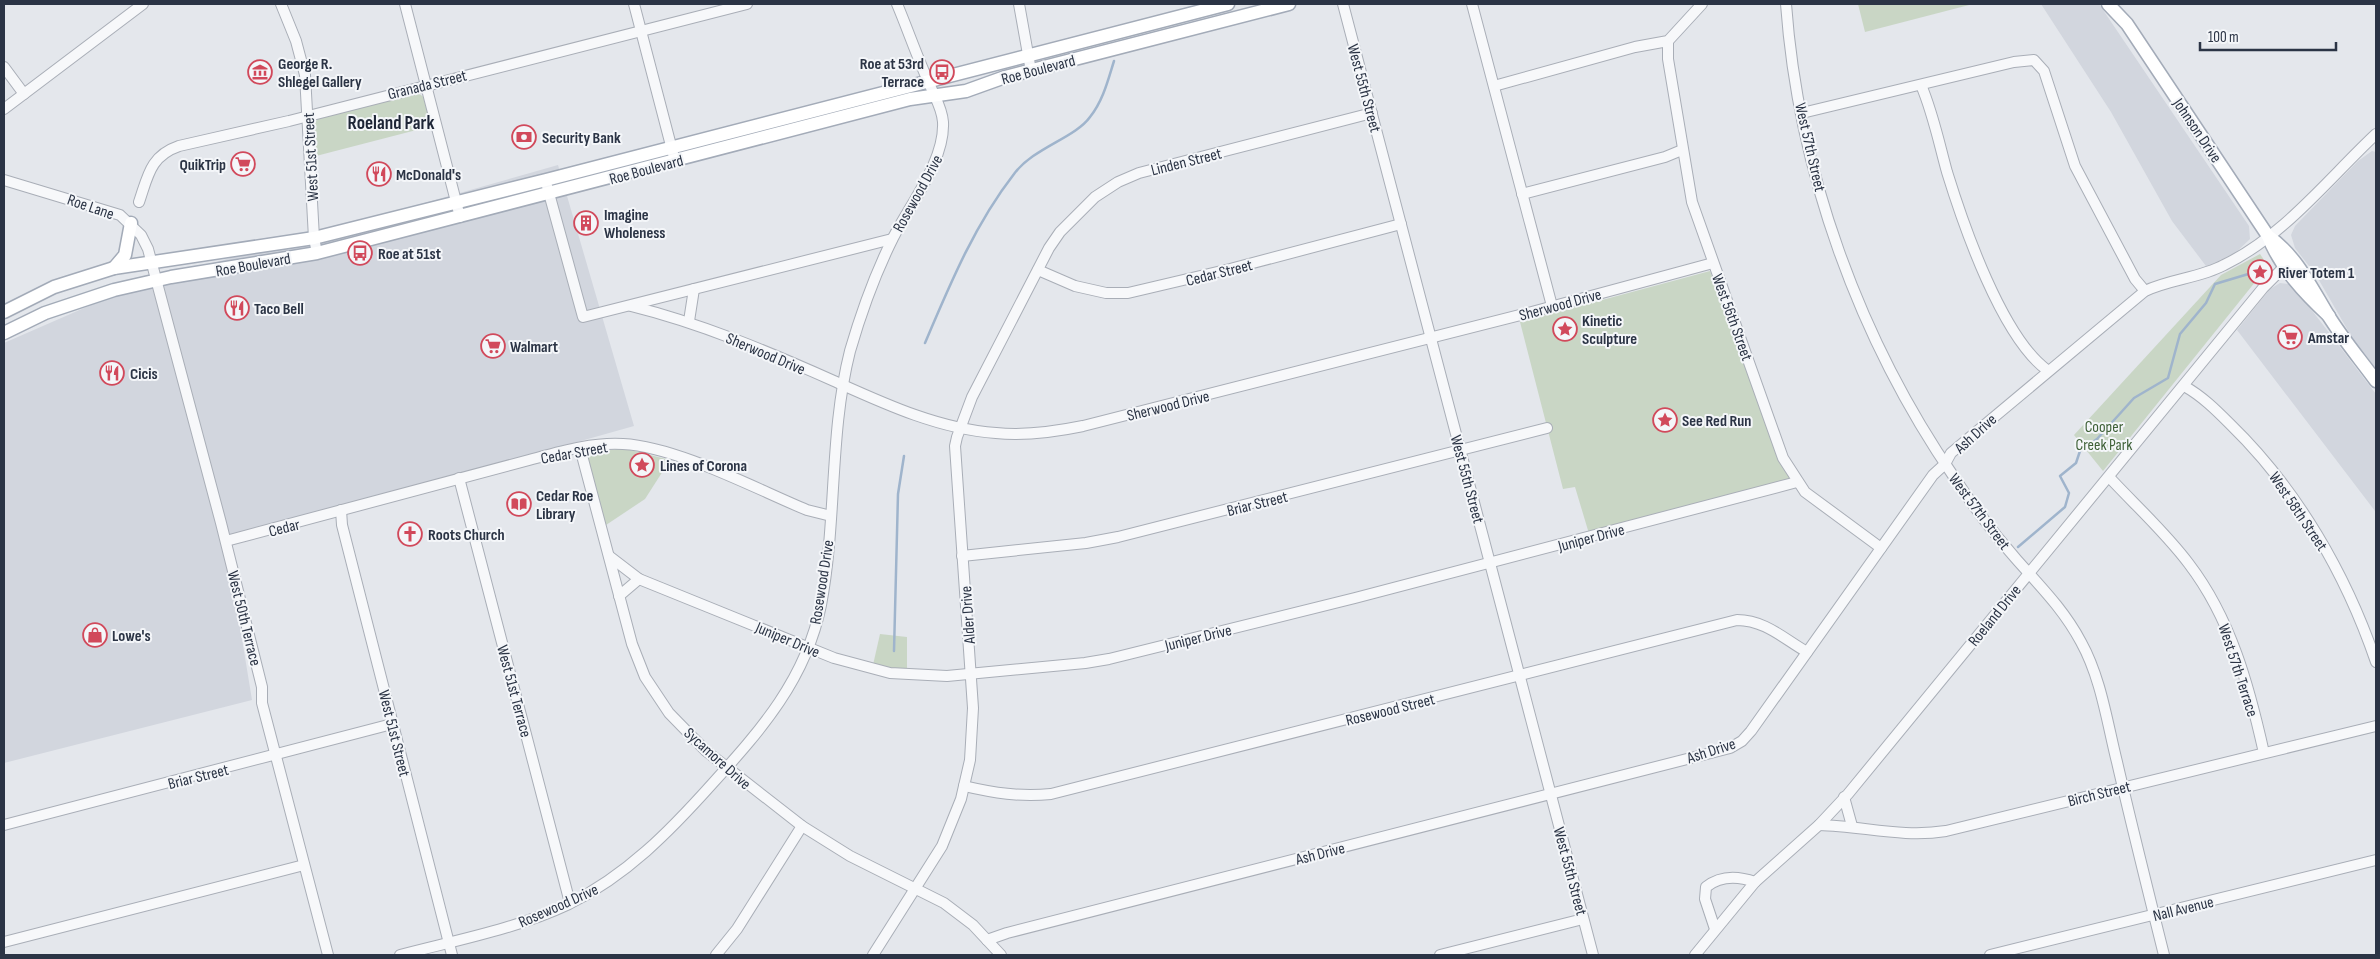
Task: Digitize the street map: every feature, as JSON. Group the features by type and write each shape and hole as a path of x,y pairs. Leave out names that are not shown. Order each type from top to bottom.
{"main road":[{"name":"Roe Boulevard","path":"4,312 54,287 82,276 114,268 314,238 1027,57 1197,8 1228,4"},
{"name":"Roe Boulevard","path":"4,333 45,313 114,290 317,253 910,99 966,91 1031,70 1290,4"},
{"name":"Johnson Drive","path":"2108,4 2127,24 2268,236 2274,251 2306,294 2328,316 2376,381"},
{"name":"Johnson Drive","path":"2120,4 2127,24"},
{"path":"114,268 125,255 131,224"},
{"name":"Johnson Drive","path":"2268,236 2282,245 2314,288 2328,316"}],"street":[{"path":"4,109 142,4"},
{"name":"West 51st Street","path":"281,4 296,41 305,75 314,238 317,253"},
{"path":"405,4 458,202 460,217"},
{"path":"634,4 675,161"},
{"name":"Granada Street","path":"139,202 156,159 166,150 747,4"},
{"name":"Rosewood Drive","path":"400,955 543,916 607,883 655,846 727,769 774,713 795,677 808,647 820,607 843,386 857,325 892,239 942,148 943,123 940,105 928,82 897,4"},
{"path":"1019,4 1027,57 1031,70"},
{"name":"West 55th Street","path":"1343,4 1593,955"},
{"path":"1472,4 1552,306"},
{"path":"1494,86 1635,47 1668,41 1702,4"},
{"name":"West 57th Street","path":"1786,4 1802,113 1814,166 1847,271 1887,362 1945,464 1990,527 2056,602 2083,645 2100,693 2164,955"},
{"name":"West 56th Street","path":"1668,41 1668,59 1692,202 1783,458 1797,482 1820,506 1881,548"},
{"path":"1802,113 2014,62 2034,60 2044,71 2075,166 2135,279 2145,291"},
{"path":"4,67 24,94"},
{"path":"1921,85 1962,215 1992,288 2018,337 2036,361 2048,370"},
{"name":"Linden Street","path":"1038,270 1060,232 1074,216 1095,197 1118,182 1139,172 1372,113"},
{"path":"2268,236 2285,224 2376,134"},
{"path":"1522,194 1665,157 1682,150"},
{"name":"Roe Lane","path":"4,180 112,212 131,224 142,235 156,281"},
{"path":"546,180 583,317 892,239"},
{"name":"Cedar Street","path":"1038,270 1084,288 1106,293 1128,293 1239,267 1401,224"},
{"name":"Ash Drive","path":"988,940 1007,933 1730,748 1742,741 1751,731 1932,475 1945,464 1951,453 2048,370 2145,291 2161,283 2224,266 2268,236"},
{"name":"Sherwood Drive","path":"631,306 689,321 911,413 961,428 1013,434 1059,431 1431,338 1713,263"},
{"name":"Roeland Drive","path":"1695,955 1755,882 1820,825 1844,797 2263,288 2285,266"},
{"name":"Alder Drive","path":"873,955 942,846 964,786 972,736 972,674 955,446 972,397 1038,270"},
{"name":"West 50th Terrace","path":"156,281 226,541 262,687 262,703 328,955"},
{"path":"689,321 694,289"},
{"name":"West 58th Street","path":"2184,386 2203,398 2249,442 2292,497 2336,570 2355,608 2376,662"},
{"name":"Briar Street","path":"962,556 1086,543 1118,537 1547,428"},
{"name":"Cedar Street","path":"341,510 580,448 623,444 655,449 807,510 830,516"},
{"name":"Sycamore Drive","path":"580,448 632,644 645,677 657,696 691,736 727,769 802,826 850,856 916,889 958,913 988,940 1000,955"},
{"name":"West 57th Terrace","path":"2109,477 2188,563 2218,608 2244,676 2264,753"},
{"name":"West 51st Terrace","path":"459,478 570,903"},
{"name":"Juniper Drive","path":"609,556 638,579 859,666 890,672 922,675 972,674 1109,659 1490,563 1797,482"},
{"name":"West 51st Street","path":"341,510 342,525 452,955"},
{"name":"Cedar","path":"226,541 341,510"},
{"path":"619,596 638,579"},
{"name":"Rosewood Street","path":"964,786 1001,795 1024,797 1051,794 1737,620 1750,620 1762,624 1807,652"},
{"name":"Briar Street","path":"4,826 277,756 392,724"},
{"name":"Birch Street","path":"1820,825 1852,826 1893,833 1928,833 2376,726"},
{"path":"1844,797 1852,826"},
{"path":"716,955 737,929 802,826"},
{"name":"Nall Avenue","path":"1990,955 2376,860"},
{"path":"4,942 304,865"},
{"path":"1715,929 1705,898 1706,887 1713,882 1738,876 1755,882"},
{"path":"1440,955 1583,919"}],"shaded area":[{"path":"2041,4 2099,4 2249,226 2250,239 2231,257 2217,264 2206,266 2172,221 2111,112"},
{"path":"2372,151 2376,152 2376,369 2350,334 2316,275 2295,248 2291,235 2295,226 2358,161"},
{"path":"558,165 634,426 226,541 252,700 4,763 4,343 139,284"},
{"path":"2280,283 2289,284 2294,287 2376,394 2376,516 2375,511 2237,330 2270,289"}],"green space":[{"path":"1858,4 1973,4 1865,32"},
{"path":"418,93 425,98 432,126 316,156 314,125 317,119"},
{"name":"Cooper Creek Park","path":"2260,254 2268,266 2103,471 2074,435 2221,275"},
{"path":"1710,271 1783,458 1797,482 1590,537 1575,487 1563,489 1520,322"},
{"path":"622,448 670,460 645,499 603,527 583,455"},
{"path":"880,634 907,637 907,672 873,665"}],"waterway":[{"path":"925,343 964,255 1000,193 1022,165 1042,150 1074,131 1090,117 1102,97 1114,61"},
{"path":"2018,547 2065,507 2069,493 2060,476 2076,463 2080,451 2097,439 2134,398 2168,378 2180,334 2206,303 2215,284 2255,272"},
{"path":"894,651 898,494 904,456"}],"place":[{"name":"George R. Shlegel Gallery","path":"260,72"},
{"name":"Roe at 53rd Terrace","path":"942,72"},
{"name":"Security Bank","path":"524,137"},
{"name":"QuikTrip","path":"243,164"},
{"name":"McDonald's","path":"379,174"},
{"name":"Imagine Wholeness","path":"586,223"},
{"name":"Roe at 51st","path":"360,253"},
{"name":"River Totem 1","path":"2260,272"},
{"name":"Taco Bell","path":"237,308"},
{"name":"Kinetic Sculpture","path":"1565,329"},
{"name":"Amstar","path":"2290,337"},
{"name":"Walmart","path":"493,346"},
{"name":"Cicis","path":"112,373"},
{"name":"See Red Run","path":"1665,420"},
{"name":"Lines of Corona","path":"642,465"},
{"name":"Cedar Roe Library","path":"519,504"},
{"name":"Roots Church","path":"410,534"},
{"name":"Lowe's","path":"95,635"}],"district":[{"name":"Roeland Park","path":"391,122"}]}
